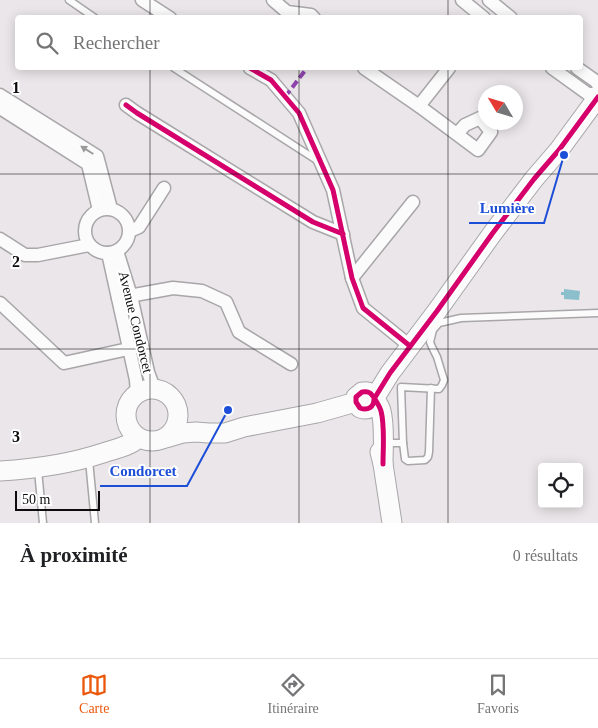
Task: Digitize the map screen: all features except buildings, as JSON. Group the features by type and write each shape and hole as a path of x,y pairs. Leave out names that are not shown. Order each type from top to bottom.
{"street":[{"path":"142,0 165,15"},
{"path":"273,0 287,12 311,15"},
{"path":"462,0 481,15"},
{"path":"487,15 495,2 508,15"},
{"path":"254,70 271,80 299,113 333,190 352,278 363,308 406,343"},
{"path":"367,70 457,134"},
{"path":"419,106 447,70"},
{"path":"556,70 596,89"},
{"path":"579,70 596,89"},
{"path":"392,523 383,464 364,400 378,371 406,343 430,306 492,234 558,150 596,89"},
{"path":"0,95 97,156 105,209"},
{"path":"126,105 137,114 313,222 342,234"},
{"path":"0,108 88,164 105,209"},
{"path":"130,231 139,227 164,188"},
{"path":"352,278 413,202"},
{"path":"105,209 118,211 124,216 130,231 126,244 113,252 102,253 95,250 89,245 85,237 85,229 91,215 105,209"},
{"path":"2,244 25,255 38,255 89,245"},
{"name":"Avenue Condorcet","path":"113,252 131,296 136,347 136,394"},
{"name":"Avenue Condorcet","path":"113,252 118,298 152,383 160,390"},
{"path":"118,298 173,288 202,291 226,302 239,332 291,364"},
{"path":"0,303 64,363 136,347"},
{"path":"166,438 176,427 178,420 179,412 172,398 160,390 152,389 136,394 128,405 126,420 132,433 138,438 152,442 160,441 183,433 225,433 244,427 317,413 364,400 394,383 406,343"},
{"path":"364,400 381,411 383,464"},
{"path":"179,412 198,423 244,427"},
{"path":"96,456 119,435 126,420"},
{"path":"0,471 38,468 96,456 117,449 138,438"}],"lane":[{"path":"68,0 90,15"},
{"path":"177,70 321,162"},
{"path":"430,388 428,457 425,460 408,461 405,459 394,383 439,389 442,385 444,380 430,342 433,330 438,323 462,318 598,313"},
{"path":"383,443 403,443"},
{"path":"95,523 96,456"},
{"path":"38,468 44,523"}],"water":[{"path":"564,289 580,291 579,300 564,299 564,295 561,295 561,292 564,292"}],"marked path":[{"path":"285,97 305,70"}],"cycle path":[{"path":"254,70 271,80 299,113 333,190 352,278 363,308 410,346"},
{"path":"383,464 383,430 380,409 375,399 373,396 369,392 362,392 356,397 356,402 360,408 368,409 372,406 374,399 390,373 492,234 559,150 598,97"},
{"path":"126,105 313,222 343,234"}],"place":[{"name":"Lumière","path":"564,155"},
{"name":"Condorcet","path":"228,410"}]}
